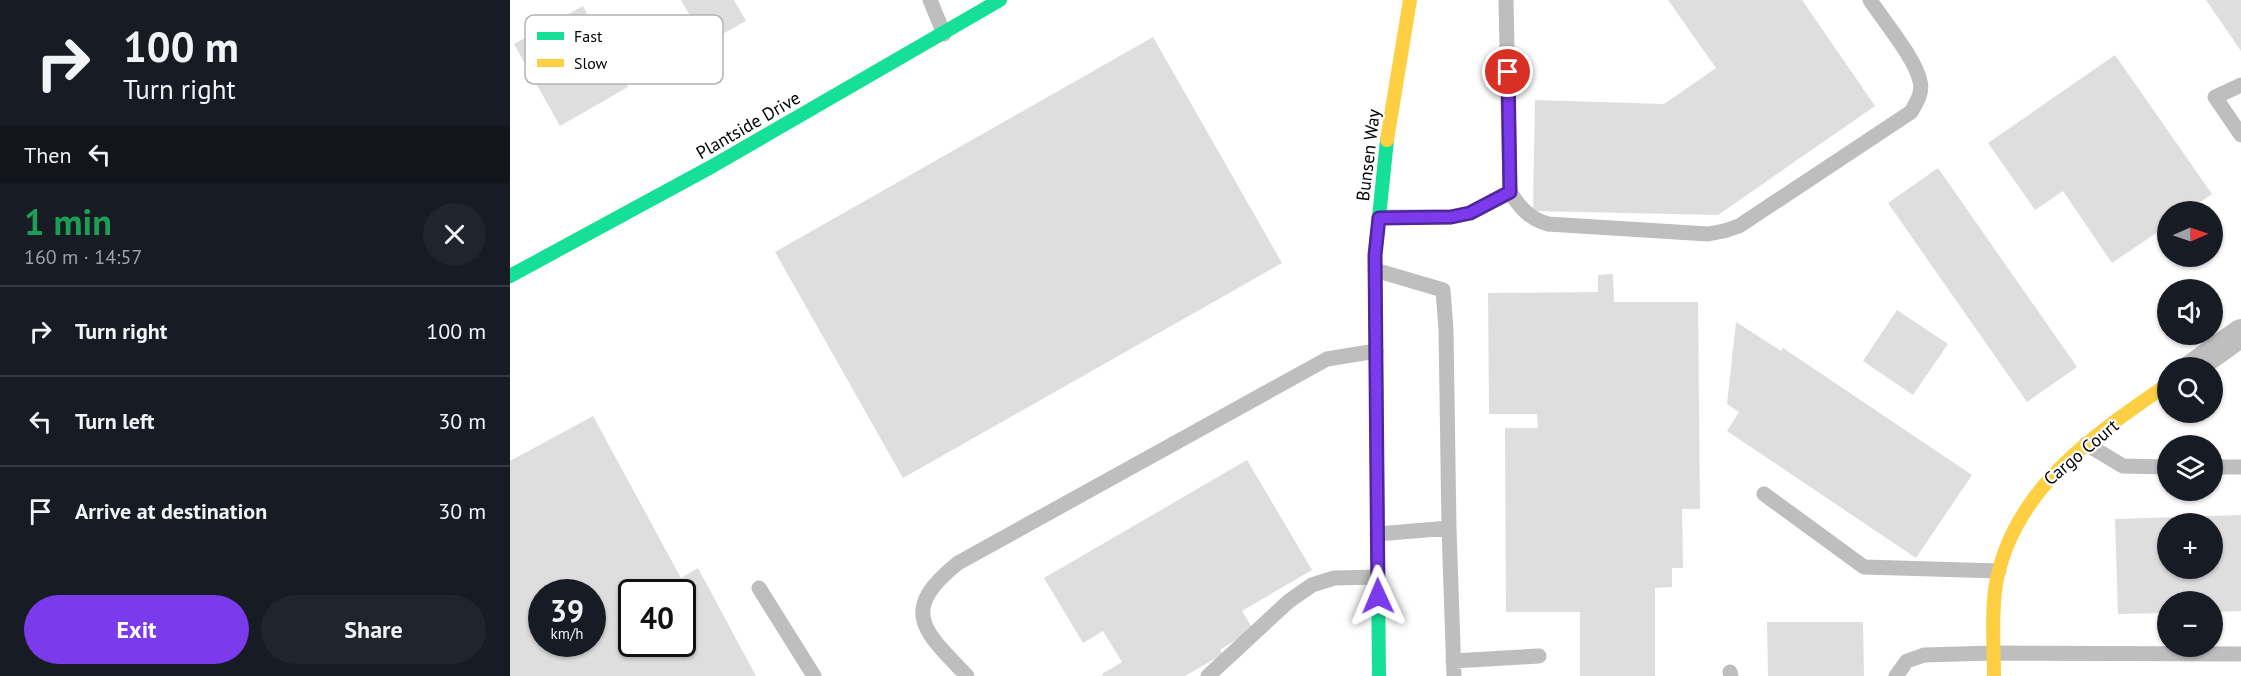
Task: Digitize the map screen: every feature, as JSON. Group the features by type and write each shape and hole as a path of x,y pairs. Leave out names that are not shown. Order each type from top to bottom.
{"street":[{"name":"Plantside Drive","path":"510,276 711,167 1000,0"},
{"name":"Bunsen Way","path":"1379,676 1375,270 1388,134 1410,0"},
{"path":"2207,357 2241,333"},
{"name":"Cargo Court","path":"1994,676 1996,585 2013,529 2027,504 2061,464 2157,392"}],"lane":[{"path":"930,0 944,34"},
{"path":"1506,0 1510,192 1518,206 1534,220 1548,224 1708,234 1739,226 1911,112 1920,97 1920,82 1915,67 1870,0"},
{"path":"2241,85 2215,96 2241,135"},
{"path":"1379,218 1451,217 1470,213 1510,192"},
{"path":"1375,270 1443,290 1446,330 1454,668 1539,656"},
{"path":"967,676 928,634 922,617 929,592 937,579 958,563 1327,360 1376,351"},
{"path":"2086,444 2123,466 2157,467"},
{"path":"2223,467 2241,467"},
{"path":"1764,494 1864,567 1999,571"},
{"path":"1377,534 1449,528"},
{"path":"1208,676 1289,602 1312,585 1334,578 1378,576"},
{"path":"759,588 814,676"},
{"path":"1896,676 1907,661 1924,655 2241,654"}],"building":[{"path":"681,0 734,0 746,21 723,34 723,15 690,15"},
{"path":"1668,0 1802,0 1875,106 1718,215 1533,211 1535,100 1664,104 1716,68"},
{"path":"2206,0 2241,0 2241,51"},
{"path":"583,6 588,15 567,15"},
{"path":"1153,37 1282,263 903,478 775,252"},
{"path":"525,38 525,64 514,44"},
{"path":"2115,55 2212,194 2202,201 2157,201 2157,232 2112,263 2063,191 2035,210 1988,143"},
{"path":"536,84 626,84 628,87 560,126"},
{"path":"1938,168 2077,367 2027,402 1888,203"},
{"path":"1613,274 1614,302 1698,302 1700,509 1682,509 1683,568 1672,568 1672,587 1655,588 1655,676 1580,676 1580,612 1506,612 1505,428 1538,428 1537,414 1489,414 1488,293 1598,292 1598,275"},
{"path":"1897,310 1948,344 1913,395 1863,361"},
{"path":"1736,322 1781,351 1783,348 1972,475 1916,558 1727,431 1739,412 1727,404"},
{"path":"593,416 681,578 698,568 756,676 510,676 510,461"},
{"path":"1247,460 1312,570 1242,611 1253,629 1220,650 1223,654 1185,676 1103,676 1102,674 1122,662 1103,631 1083,643 1044,578"},
{"path":"2241,515 2241,611 2223,612 2223,591 2157,591 2157,613 2118,614 2115,519 2157,518 2157,579 2223,579 2223,516"},
{"path":"1767,622 1863,622 1864,676 1768,676"}],"traffic: fast":[{"path":"510,276 711,167 1000,0"},
{"path":"1379,676 1375,255 1387,140"}],"traffic: slow":[{"path":"1387,140 1410,0"},
{"path":"1994,676 1994,595 2005,550 2020,520 2038,492 2061,467 2112,423 2157,392"}],"route":[{"path":"1378,596 1375,255 1379,218 1451,217 1470,213 1510,192 1508,72"}]}
